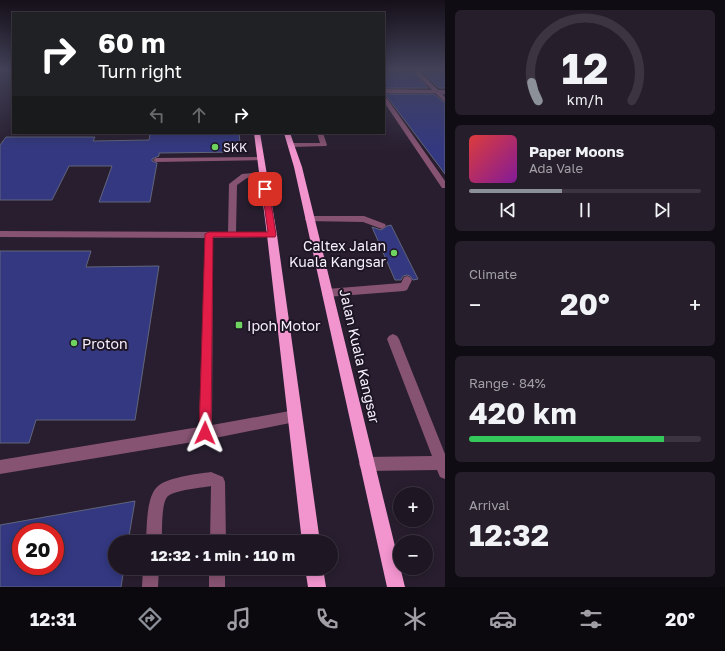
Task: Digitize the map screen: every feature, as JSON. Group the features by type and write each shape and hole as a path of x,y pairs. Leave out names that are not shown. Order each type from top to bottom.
{"highway":[{"path":"257,134 272,235 310,535"},
{"name":"Jalan Kuala Kangsar","path":"289,139 298,168 396,587"},
{"path":"315,575 317,587"}],"street":[{"path":"385,99 445,186"},
{"path":"289,139 324,145 320,134"},
{"path":"156,160 261,159"},
{"path":"232,234 233,184 245,176 263,174"},
{"path":"309,219 364,218 382,226"},
{"path":"0,234 272,235"},
{"path":"205,433 209,234"},
{"path":"327,293 404,287 408,280"},
{"path":"366,464 444,466 393,339"},
{"path":"0,467 205,433 295,416"},
{"path":"155,535 158,498 162,491 171,487 211,479 218,482 219,488 218,535"},
{"path":"150,587 151,575"},
{"path":"217,587 218,575"}],"building":[{"path":"387,96 437,96 445,103 445,174"},
{"path":"150,134 239,134 241,152 159,153 159,156 152,159 152,161 157,163 150,202 99,202 112,166 69,166 52,200 0,200 0,145 6,137 95,137 93,141 149,140"},
{"name":"Caltex Jalan Kuala Kangsar","path":"391,225 418,279 413,280 407,275 403,276 401,280 395,280 372,227 381,230"},
{"name":"Proton","path":"0,251 91,251 86,267 159,266 135,420 36,420 29,443 0,443"},
{"path":"135,501 129,535 108,535 108,575 123,575 121,587 0,587 0,525"}],"place":[{"name":"SKK","path":"215,147"},
{"name":"Caltex Jalan Kuala Kangsar","path":"394,253"},
{"name":"Ipoh Motor","path":"239,325"},
{"name":"Proton","path":"74,343"}],"route":[{"path":"205,433 209,234 272,235 265,189"}]}
